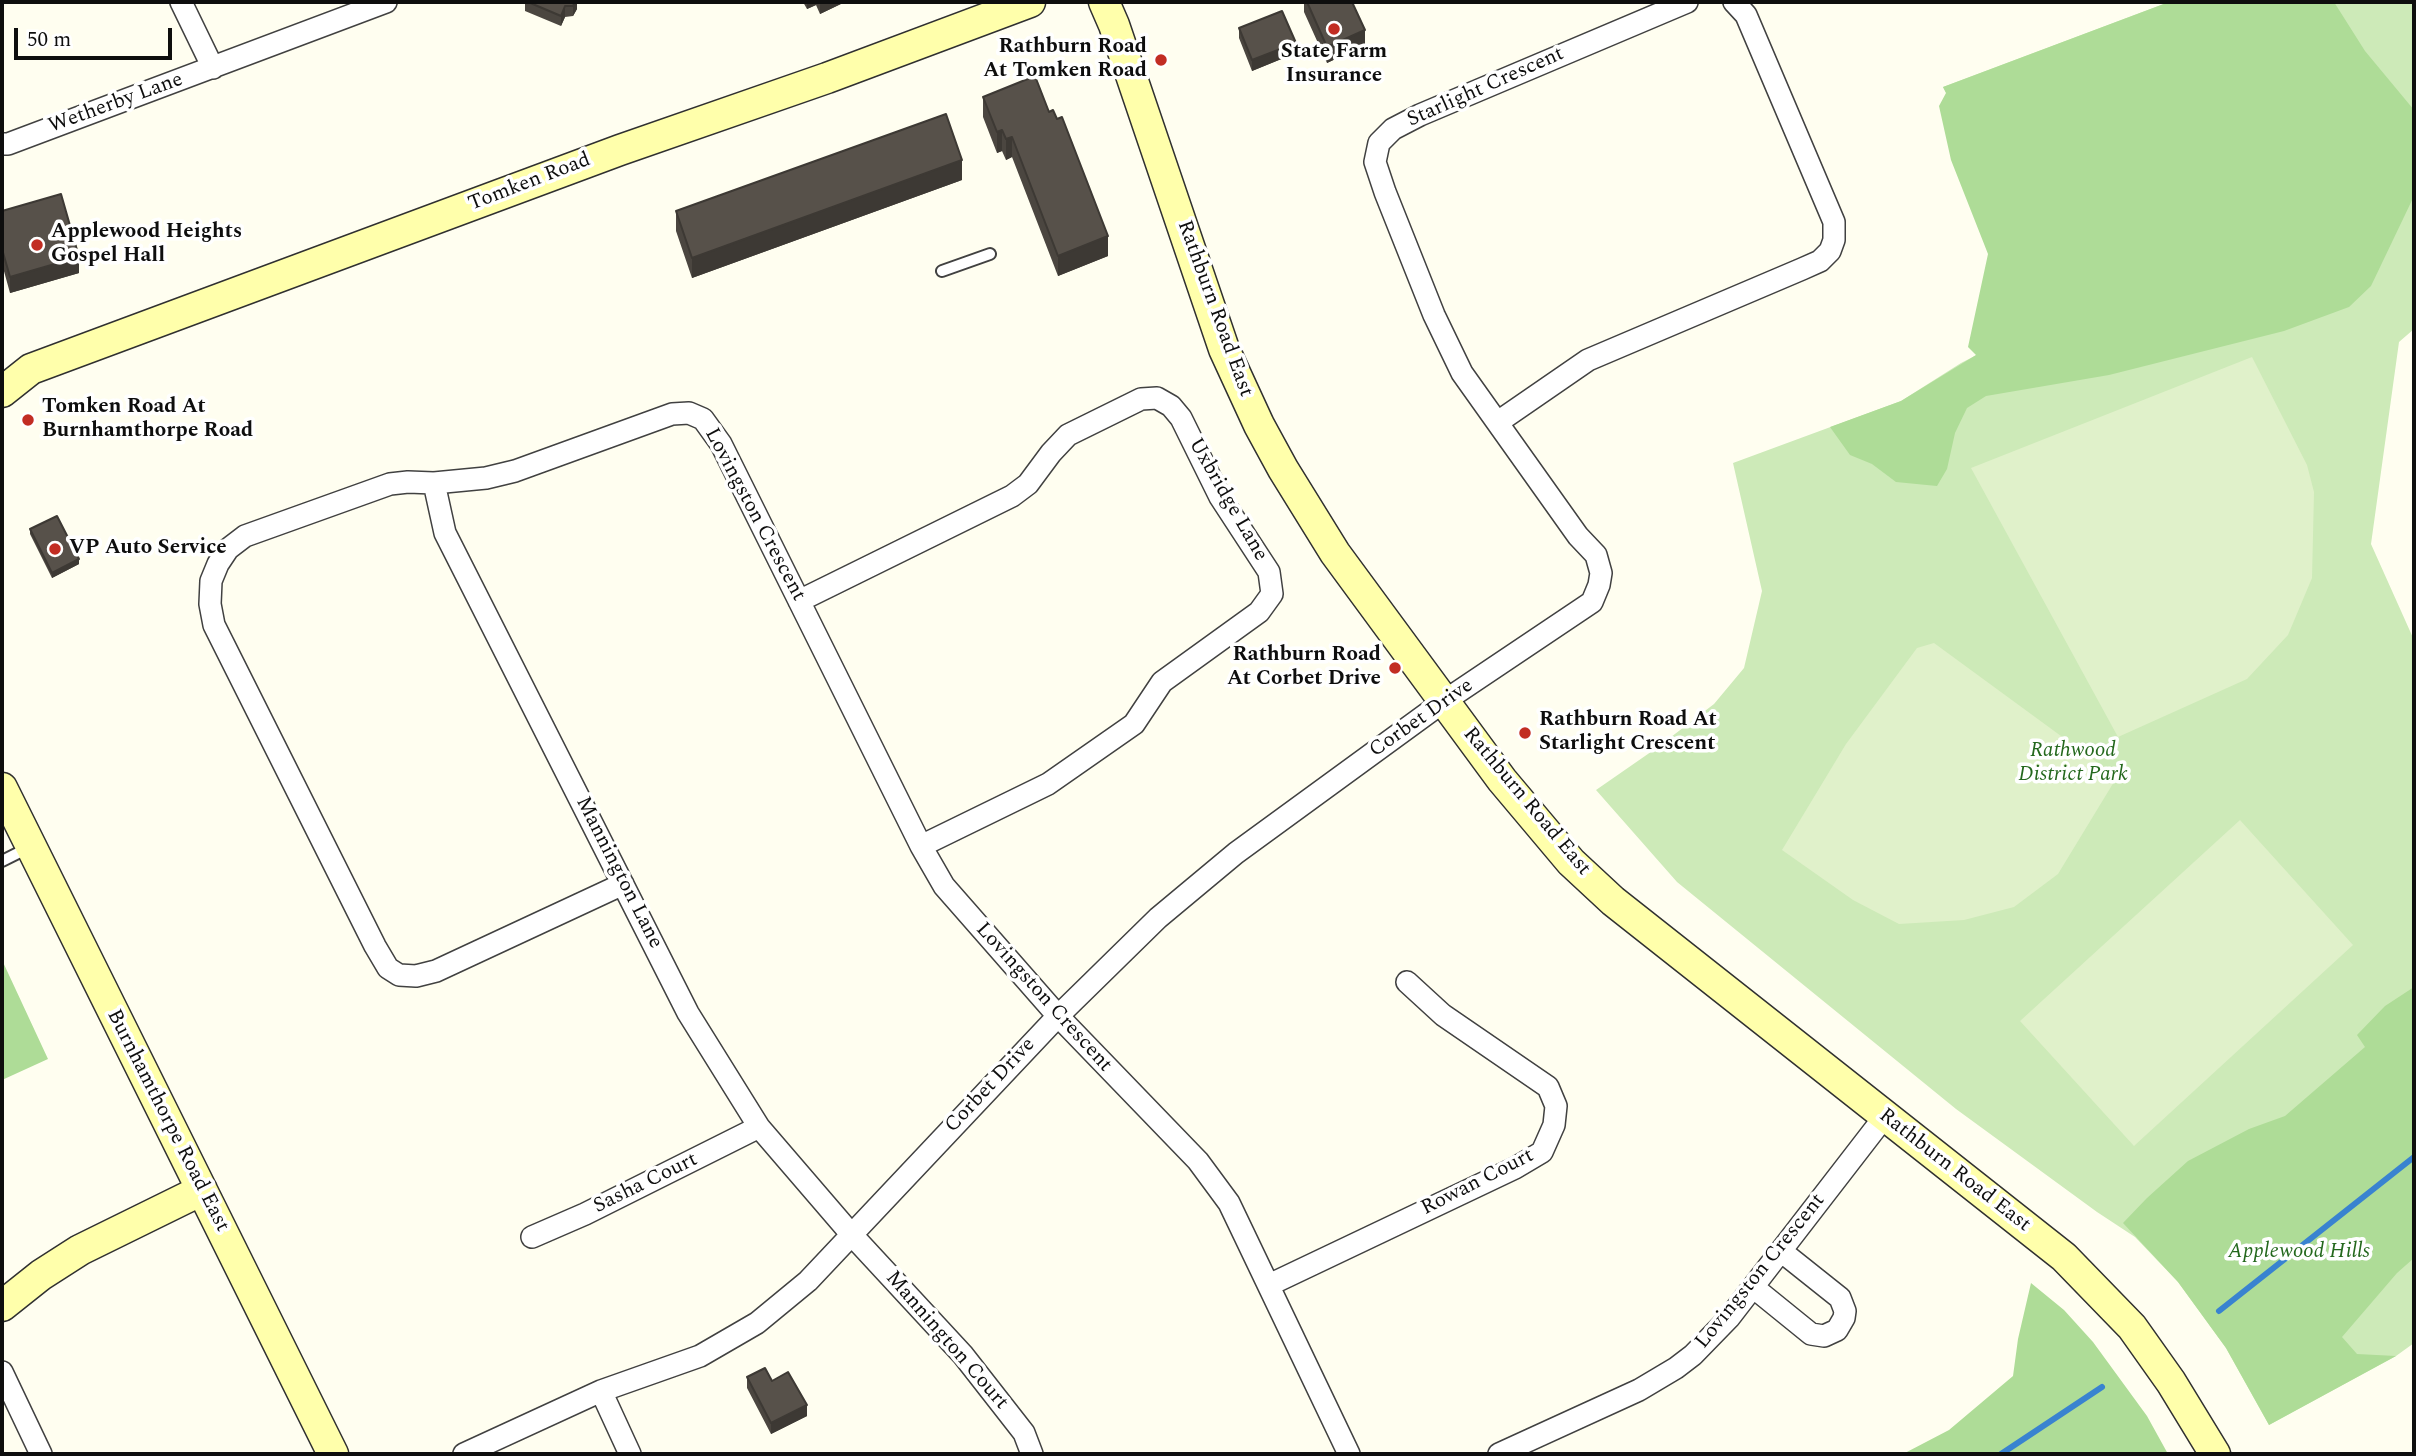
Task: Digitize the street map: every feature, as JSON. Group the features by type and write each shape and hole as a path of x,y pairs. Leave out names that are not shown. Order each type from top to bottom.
{"street":[{"path":"181,2 213,68"},
{"name":"Wetherby Lane","path":"2,144 386,2"},
{"name":"Tomken Road","path":"2,392 16,370 620,150 827,78 1030,2"},
{"name":"Rathburn Road East","path":"1104,2 1224,349 1259,425 1335,553 1502,780 1571,862 1613,901 2064,1257 2132,1327 2171,1382 2215,1454"},
{"name":"Starlight Crescent","path":"1494,668 1592,602 1601,573 1596,555 1578,536 1462,373 1434,315 1382,182 1375,162 1379,143 1393,129 1420,115 1687,2"},
{"path":"1498,422 1588,360 1820,261 1830,251 1835,240 1834,222 1746,15 1734,2"},
{"name":"Uxbridge Lane","path":"799,601 1012,496 1028,484 1051,453 1069,435 1141,399 1157,398 1171,406 1181,418 1220,497 1269,572 1272,594 1259,612 1162,682 1134,724 1048,784 920,846"},
{"name":"Lovingston Crescent","path":"624,884 436,971 416,976 399,975 388,968 214,625 209,604 211,582 228,549 245,536 390,484 486,478 515,471 672,414 689,413 703,419 722,444 920,846 944,886 1058,1016 1198,1161 1229,1203 1349,1454"},
{"name":"Mannington Lane","path":"434,483 438,512 445,533 688,1013 759,1127 851,1234"},
{"name":"Corbet Drive","path":"464,1454 601,1391 700,1356 757,1323 808,1281 1058,1016 1158,918 1236,853 1494,668"},
{"name":"Burnhamthorpe Road East","path":"2,788 333,1454"},
{"name":"Rowan Court","path":"1269,1285 1515,1168 1542,1152 1554,1125 1556,1106 1548,1087 1443,1015 1407,982"},
{"name":"Lovingston Crescent","path":"1499,1454 1639,1390 1676,1368 1712,1338 1885,1116"},
{"name":"Sasha Court","path":"532,1237 585,1214 759,1127"},
{"path":"2,1306 41,1275 80,1250 202,1190"},
{"name":"Mannington Court","path":"851,1234 963,1355 1024,1433 1032,1454"},
{"path":"1753,1287 1811,1334 1824,1336 1837,1330 1845,1311 1840,1298 1781,1251"},
{"path":"2,1372 41,1454"},
{"path":"601,1391 630,1454"}],"lane":[{"path":"942,271 990,254"},
{"path":"2,861 30,847"}],"green space":[{"name":"Rathwood District Park","path":"2169,2 2414,2 2414,329 2399,342 2371,544 2414,640 2414,1343 2396,1356 2269,1425 2226,1348 2178,1282 2135,1237 1956,1109 1677,882 1596,790 1714,704 1744,668 1762,591 1733,463 1901,401 1961,363 2022,332 1972,142 1943,87"},
{"path":"2169,2 2334,2 2365,51 2414,110 2414,196 2371,286 2349,307 2284,331 2109,375 1986,396 1967,408 1955,433 1947,469 1937,486 1896,482 1872,464 1850,455 1830,427 1901,401 1976,355 1968,347 1988,254 1951,160 1939,106 1946,93 1943,87"},
{"path":"2252,357 2307,465 2314,492 2312,578 2288,635 2247,679 2118,737 1971,468"},
{"path":"1934,643 2117,777 2058,874 2014,907 1964,920 1899,924 1853,900 1782,850 1846,744 1917,648"},
{"path":"2240,820 2353,945 2134,1146 2020,1021"},
{"path":"2,960 48,1059 2,1080"},
{"name":"Applewood Hills","path":"2414,987 2414,1258 2397,1273 2342,1337 2357,1354 2396,1356 2269,1425 2226,1348 2178,1282 2123,1223 2188,1161 2249,1129 2285,1116 2365,1047 2357,1035 2385,1006"},
{"path":"2031,1283 2064,1310 2093,1342 2147,1416 2168,1454 1903,1454 1949,1430 2013,1376 2018,1339"}],"building":[{"path":"528,2 575,2 573,6 565,6 561,16"},
{"name":"State Farm Insurance","path":"1307,2 1352,2 1365,30 1327,47"},
{"path":"1282,11 1296,43 1252,60 1239,28"},
{"path":"1035,76 1049,112 1053,110 1057,119 1062,117 1108,236 1058,256 1012,137 1006,139 1002,130 997,132 983,97"},
{"path":"946,114 962,160 692,258 676,211"},
{"name":"Applewood Heights Gospel Hall","path":"61,194 79,257 10,277 2,249 2,211"},
{"name":"VP Auto Service","path":"57,516 79,559 52,573 30,529"},
{"path":"765,1368 772,1381 788,1372 807,1405 771,1423 747,1377"}],"waterway":[{"path":"2219,1311 2414,1157"},
{"path":"2001,1454 2102,1387"}],"place":[{"name":"State Farm Insurance","path":"1334,29"},
{"name":"Rathburn Road At Tomken Road","path":"1161,60"},
{"name":"Applewood Heights Gospel Hall","path":"37,245"},
{"name":"Tomken Road At Burnhamthorpe Road","path":"28,420"},
{"name":"VP Auto Service","path":"55,549"},
{"name":"Rathburn Road At Corbet Drive","path":"1395,668"},
{"name":"Rathburn Road At Starlight Crescent","path":"1525,733"}]}
